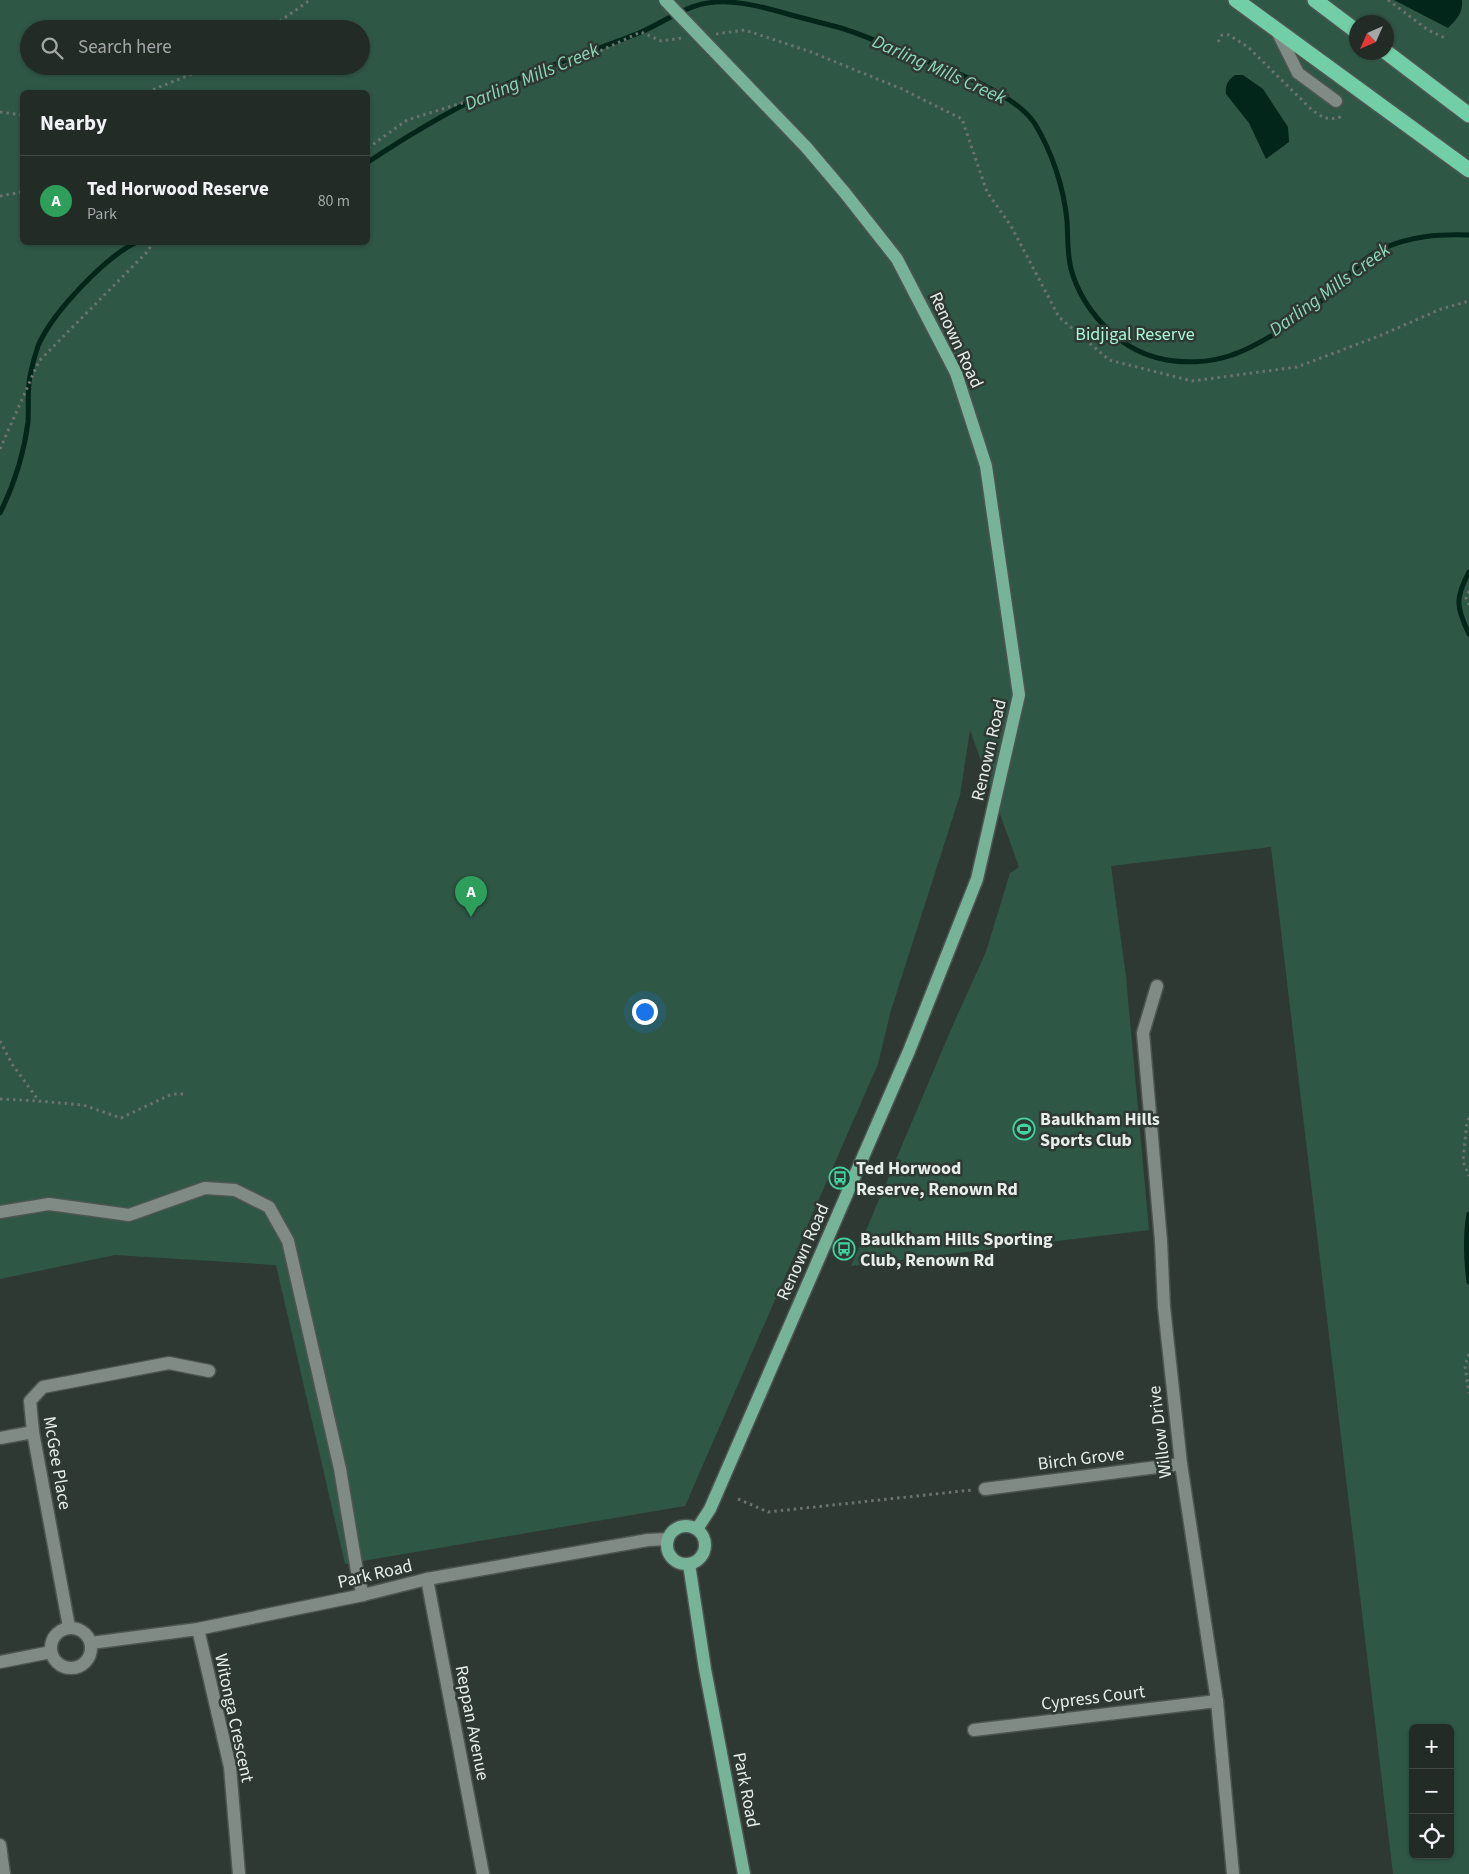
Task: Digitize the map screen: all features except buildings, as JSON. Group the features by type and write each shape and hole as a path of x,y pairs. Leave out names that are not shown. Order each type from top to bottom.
{"highway":[{"path":"1236,0 1469,170"},
{"path":"1315,0 1349,25"},
{"path":"1394,58 1464,111"}],"main road":[{"name":"Renown Road","path":"665,0 806,147 897,259 956,373 986,466 1019,695 977,879 909,1051 710,1509 698,1529"},
{"path":"686,1525 698,1529 705,1539 704,1552 700,1558 688,1564 676,1561 671,1557 667,1545 668,1539 674,1529 680,1526 686,1525"},
{"name":"Park Road","path":"688,1564 705,1669 744,1874"}],"street":[{"path":"1278,31 1298,72 1336,101"},
{"name":"Willow Drive","path":"1157,986 1143,1033 1161,1241 1164,1307 1181,1464 1217,1701 1233,1874"},
{"path":"0,1212 49,1204 129,1215 205,1188 235,1190 269,1207 288,1241 340,1469 358,1577 363,1596"},
{"name":"McGee Place","path":"69,1627 33,1432 30,1401 43,1387 169,1363 209,1371"},
{"path":"0,1438 33,1432"},
{"name":"Birch Grove","path":"985,1489 1181,1464"},
{"name":"Park Road","path":"91,1642 198,1629 363,1596 427,1580 648,1540 668,1539"},
{"name":"Reppan Avenue","path":"427,1580 483,1874"},
{"path":"69,1627 75,1627 85,1632 91,1642 92,1649 87,1661 76,1668 63,1667 51,1652 53,1639 57,1633 69,1627"},
{"name":"Witonga Crescent","path":"198,1629 230,1767 239,1874"},
{"path":"0,1662 51,1652"},
{"name":"Cypress Court","path":"974,1730 1217,1701"},
{"path":"0,1845 4,1874"}],"path":[{"path":"282,20 310,0"},
{"path":"1388,0 1428,30 1447,39"},
{"path":"708,35 745,30 811,52 902,89 962,119 987,192 1011,226 1059,317 1109,360 1192,381 1297,367 1378,336 1441,309 1469,301"},
{"path":"370,147 407,120 491,94 589,56 641,32 661,41 689,37"},
{"path":"152,90 190,75"},
{"path":"0,112 20,115"},
{"path":"0,196 20,192"},
{"path":"0,449 39,362 148,251 151,245"},
{"path":"1469,592 1466,598 1469,605"},
{"path":"0,1041 12,1064 39,1101"},
{"path":"0,1099 83,1105 121,1118 172,1094 186,1094"},
{"path":"1469,1118 1463,1161 1469,1176"},
{"path":"1469,1354 1465,1366 1469,1393"},
{"path":"738,1499 768,1512 985,1489"}],"green space":[{"name":"Bidjigal Reserve","path":"0,0 1469,0 1469,1874 1393,1874 1271,847 1111,866 1126,977 1149,1230 851,1266 952,1027 986,952 1010,873 1019,867 970,730 960,795 891,1010 878,1064 685,1506 345,1564 276,1265 115,1255 0,1279"}],"shaded area":[{"path":"1394,0 1462,0 1462,5 1459,15 1448,28"},
{"path":"1235,75 1243,75 1263,89 1288,127 1289,142 1266,159 1249,123 1226,94 1228,83"}],"waterway":[{"name":"Darling Mills Creek","path":"370,161 437,119 511,82 639,33 691,7 714,2 728,2 762,7 841,28 948,69 982,84 1013,102 1035,124 1047,146 1056,171 1067,221 1071,269 1083,298 1103,325 1115,336 1129,346 1158,358 1195,362 1223,358 1242,351 1278,332 1312,309 1365,260 1382,249 1403,241 1425,237 1469,235"},
{"name":"Darling Mills Creek","path":"0,513 14,480 24,445 28,422 29,382 38,346 55,318 81,287 110,260 131,245"},
{"path":"1469,572 1459,596 1462,617 1469,634"},
{"path":"1469,1214 1466,1248 1469,1282"}],"place":[{"name":"Ted Horwood Reserve","path":"471,917"},
{"name":"Baulkham Hills Sports Club","path":"1024,1129"},
{"name":"Ted Horwood Reserve, Renown Rd","path":"840,1178"},
{"name":"Baulkham Hills Sporting Club, Renown Rd","path":"844,1249"}]}
